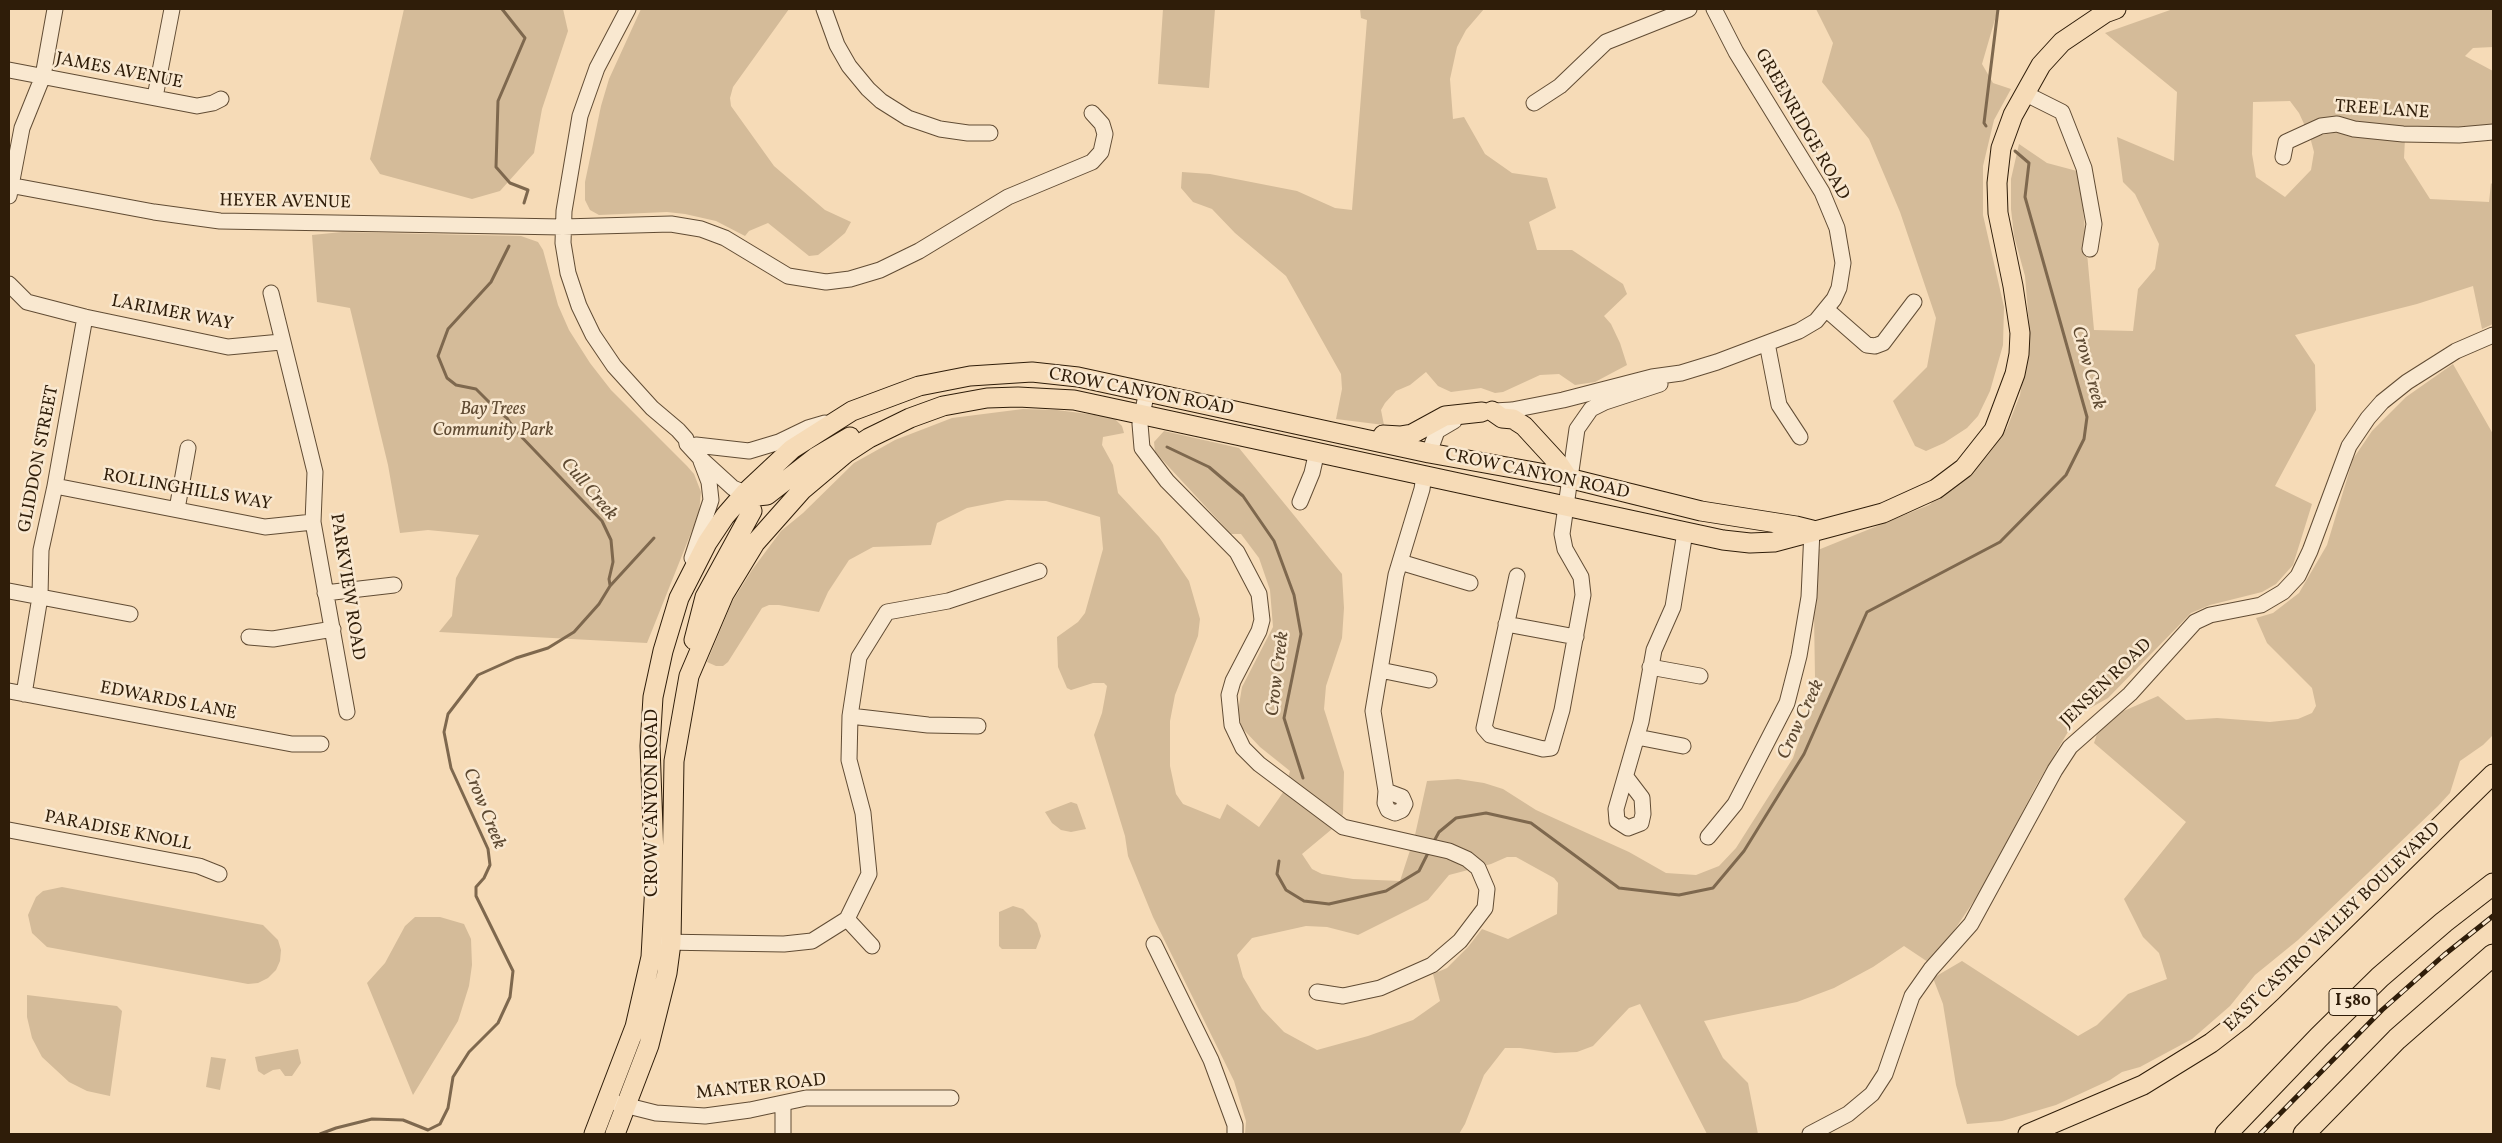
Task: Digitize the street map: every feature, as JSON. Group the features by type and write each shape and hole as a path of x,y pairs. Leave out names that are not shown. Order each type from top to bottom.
{"highway":[{"name":"I 580","path":"2226,1134 2334,1021 2380,977 2444,922 2493,884"},
{"path":"2304,1134 2402,1034 2493,955"}],"main road":[{"name":"CROW CANYON ROAD","path":"615,1134 656,1025 666,978 671,943 674,761 689,676 709,624 724,594 756,544 780,513 802,490 846,453 869,438 910,418 963,402 1018,397 1074,400 1685,532 1750,543 1774,542 1797,537 1812,530 1882,513 1936,490 1964,468 1994,430 2015,374 2020,333 2014,286 1998,213 1997,183 2001,148 2013,115 2041,65 2062,42 2116,9"},
{"name":"CROW CANYON ROAD","path":"594,1134 638,1017 652,942 655,883 650,746 653,697 662,651 679,598 707,543 725,516 745,493 792,449 838,419 870,404 918,386 962,377 1002,372 1078,377 1429,453 1568,478 1700,511 1812,530"},
{"path":"1341,434 1363,433 1400,436 1412,434 1445,416 1487,411 1502,418 1513,419 1524,426 1558,463 1568,478"},
{"path":"745,493 757,496 767,495 816,457 853,435 887,420 910,418"},
{"path":"1424,475 1429,453"},
{"path":"689,676 696,630 705,597 752,511 745,493"},
{"path":"1634,495 1637,501 1644,506 1670,513 1679,521 1685,532 1692,525 1700,522 1753,525 1772,523"},
{"name":"EAST CASTRO VALLEY BOULEVARD","path":"2028,1134 2143,1085 2178,1065 2234,1025 2273,990 2493,774"}],"street":[{"path":"9,189 22,128 43,76 55,9"},
{"path":"155,97 172,9"},
{"path":"628,9 597,68 587,94 572,153 563,227 565,259 572,289 593,334 614,366 694,447 740,481 745,493"},
{"path":"824,9 837,45 848,66 868,89 881,100 908,118 940,129 968,133 990,133"},
{"path":"1534,103 1560,86 1606,42 1689,9"},
{"name":"GREENRIDGE ROAD","path":"1429,453 1437,431 1456,420 1471,419 1487,411 1536,406 1652,377 1681,373 1799,331 1816,321 1827,310 1840,288 1842,276 1843,254 1838,228 1822,192 1736,52 1714,9"},
{"name":"JAMES AVENUE","path":"9,70 197,106 213,103 221,99"},
{"path":"2024,93 2062,112 2084,168 2094,224 2090,249"},
{"name":"HEYER AVENUE","path":"9,189 203,220 563,227 657,223 685,226 725,238 788,276 813,282 850,279 880,270 919,251 1008,197 1092,162 1101,152 1105,134 1102,124 1092,113"},
{"name":"TREE LANE","path":"2283,157 2286,142 2321,126 2337,124 2354,129 2403,134 2493,132"},
{"path":"9,284 27,302 85,317"},
{"name":"PARKVIEW ROAD","path":"271,293 315,472 313,522 347,712"},
{"path":"1827,310 1867,345 1875,346 1883,343 1914,302"},
{"name":"LARIMER WAY","path":"85,317 228,347 282,342"},
{"name":"GLIDDON STREET","path":"24,694 40,597 41,550 55,486 85,317"},
{"name":"JENSEN ROAD","path":"1810,1134 1848,1114 1872,1094 1885,1074 1912,996 1931,968 1971,924 2055,770 2070,747 2130,694 2195,622 2210,615 2260,605 2283,592 2298,576 2310,551 2349,446 2368,418 2382,402 2406,382 2456,352 2493,335"},
{"path":"1767,343 1779,405 1800,437"},
{"name":"GREENRIDGE ROAD","path":"1506,624 1484,728 1490,735 1543,749 1551,748 1570,674 1583,586 1562,539 1568,478 1577,429 1592,410 1604,402 1671,381 1681,373"},
{"path":"1147,391 1140,435 1142,448 1167,481 1237,552 1259,594 1262,620 1259,632 1233,681 1229,695 1232,726 1243,748 1259,764 1344,827 1408,841 1450,852 1467,859 1478,868 1487,889 1485,908 1460,941 1432,965 1380,988 1343,996 1317,992"},
{"path":"694,447 749,451 779,442 808,428 838,419"},
{"path":"679,598 711,500 709,482 694,447"},
{"path":"177,509 188,448"},
{"path":"1300,502 1312,473 1317,451"},
{"path":"1386,791 1373,711 1400,562 1422,489 1424,475"},
{"name":"ROLLINGHILLS WAY","path":"55,486 265,527 313,522"},
{"path":"1708,837 1735,804 1787,703 1799,656 1809,597 1812,530"},
{"path":"1626,777 1637,737 1650,667 1659,635 1673,607 1685,532"},
{"path":"1400,562 1470,583"},
{"path":"652,942 756,945 803,942 812,940 847,920 869,874 863,813 848,760 850,716 859,657 888,612 948,601 1039,571"},
{"path":"1517,576 1506,624 1576,637"},
{"path":"325,593 394,585"},
{"path":"9,591 130,614"},
{"path":"249,637 273,640 333,629"},
{"path":"1650,667 1700,676"},
{"path":"1380,670 1429,680"},
{"name":"EDWARDS LANE","path":"9,691 292,744 321,744"},
{"path":"850,716 928,725 978,726"},
{"path":"1637,737 1684,746"},
{"name":"PARADISE KNOLL","path":"9,830 199,866 218,874"},
{"path":"847,920 872,946"},
{"path":"1154,944 1211,1060 1235,1125 1235,1134"},
{"name":"MANTER ROAD","path":"608,1100 656,1113 705,1116 750,1110 806,1098 951,1098"},
{"path":"782,1103 782,1134"}],"green space":[{"path":"404,9 563,9 568,31 542,109 534,153 500,191 472,199 380,174 370,159"},
{"path":"641,9 789,9 733,87 730,98 731,106 774,166 825,210 851,222 845,233 818,255 809,256 768,223 749,231 745,236 716,221 685,214 667,212 599,215 590,210 585,200 585,182 601,106 609,79"},
{"path":"1163,9 1215,9 1209,88 1158,84"},
{"path":"1360,9 1484,9 1466,30 1457,47 1450,79 1453,119 1464,117 1485,154 1512,173 1547,178 1556,208 1529,222 1537,250 1572,250 1623,284 1627,294 1604,316 1611,324 1620,343 1627,365 1595,382 1575,385 1559,374 1540,375 1503,392 1495,393 1481,388 1451,392 1438,386 1426,372 1410,385 1396,391 1385,403 1381,410 1384,425 1336,419 1342,389 1341,374 1286,276 1235,233 1212,209 1193,202 1181,188 1182,172 1210,174 1297,191 1335,208 1352,210 1367,20 1361,18"},
{"path":"1816,9 1998,9 1982,64 1993,83 2011,89 1994,120 1983,166 1983,215 2004,307 2003,345 1990,391 1978,416 1967,428 1944,443 1926,451 1915,446 1893,401 1927,367 1936,318 1900,212 1869,139 1822,82 1833,43"},
{"path":"2173,9 2493,9 2493,47 2473,48 2465,56 2493,71 2493,125 2466,130 2305,126 2299,113 2290,101 2253,102 2252,154 2256,177 2285,197 2311,170 2314,152 2310,137 2339,132 2405,139 2404,158 2430,199 2489,202 2491,183 2493,185 2493,324 2482,329 2473,286 2417,304 2295,335 2315,365 2316,410 2275,486 2312,504 2293,565 2276,584 2262,592 2210,605 2191,613 2108,698 2078,715 2037,784 1984,886 1953,932 1928,962 1904,946 1873,967 1834,988 1797,1002 1704,1021 1723,1058 1748,1083 1758,1134 1707,1134 1640,1004 1629,1008 1593,1046 1577,1052 1555,1053 1505,1048 1484,1075 1465,1124 1459,1134 1245,1134 1246,1121 1234,1081 1153,917 1128,856 1125,836 1094,735 1102,713 1107,686 1104,683 1093,683 1071,690 1067,688 1058,667 1057,637 1078,622 1085,613 1103,549 1100,517 1046,501 1007,500 967,508 937,523 931,545 873,547 849,560 828,592 819,612 779,605 769,605 762,608 728,662 723,666 716,666 707,662 732,602 752,570 781,531 803,513 854,463 895,440 952,418 1023,409 1057,410 1096,415 1115,419 1122,426 1124,433 1103,437 1102,445 1113,465 1118,493 1159,537 1189,581 1200,619 1198,636 1175,695 1170,721 1170,766 1176,794 1183,804 1220,819 1227,804 1259,827 1284,791 1332,829 1302,854 1312,869 1322,874 1353,879 1400,881 1415,835 1427,781 1458,779 1484,783 1503,789 1536,810 1629,852 1666,873 1696,875 1719,866 1736,848 1793,758 1808,714 1815,677 1813,552 1929,505 1988,455 2007,428 2020,395 2026,361 2029,324 2025,276 2014,236 2011,209 2011,179 2019,144 2047,163 2077,171 2083,209 2094,330 2133,331 2138,289 2155,269 2159,244 2135,194 2123,182 2117,137 2174,161 2177,92 2105,33","holes":["1507,857 1516,857 1554,878 1558,883 1557,914 1508,939 1482,929 1468,947 1447,968 1433,974 1440,1001 1413,1020 1368,1036 1317,1050 1284,1032 1262,1009 1243,977 1237,955 1252,938 1306,926 1327,927 1358,935 1428,900 1449,875 1491,864"]},
{"name":"Bay Trees Community Park","path":"342,232 521,236 538,242 543,250 558,305 569,330 590,363 611,390 694,474 701,492 699,513 647,643 439,632 452,616 456,578 479,535 428,530 400,533 388,465 350,308 317,302 312,235"},
{"path":"2453,364 2493,434 2493,735 2483,745 2460,761 2450,793 2438,806 2298,940 2255,975 2230,1006 2192,1039 2140,1067 2122,1072 2110,1080 2056,1105 2002,1121 1967,1124 1956,1085 1943,1004 1933,978 1962,961 2078,1036 2097,1025 2128,994 2167,979 2159,953 2143,937 2124,899 2186,822 2094,743 2098,731 2119,713 2158,696 2186,720 2217,718 2270,722 2298,719 2312,713 2316,706 2312,688 2267,643 2256,618 2273,613 2299,593 2327,545 2353,459 2372,431 2406,397"},
{"path":"1164,431 1239,448 1342,574 1344,608 1342,638 1326,686 1324,709 1344,772 1343,814 1341,818 1288,778 1290,771 1260,747 1242,728 1238,711 1242,687 1273,627 1270,590 1259,558 1241,534 1231,534 1155,452 1154,442"},
{"path":"1071,802 1077,804 1086,829 1071,832 1061,830 1052,823 1045,812"},
{"path":"62,887 263,925 278,940 281,950 280,961 276,970 268,978 258,983 248,984 47,947 32,933 28,915 36,897 43,891"},
{"path":"1013,906 1023,909 1037,923 1041,936 1036,949 1002,949 999,946 999,912"},
{"path":"415,917 440,917 464,924 471,939 472,965 469,986 458,1021 413,1095 367,983 385,963 405,926"},
{"path":"27,995 117,1006 122,1011 110,1096 87,1091 69,1082 42,1057 32,1038 27,1017"},
{"path":"298,1049 301,1063 292,1076 285,1076 280,1069 273,1070 264,1075 258,1071 255,1057"},
{"path":"211,1057 226,1059 220,1090 206,1087"}],"waterway":[{"name":"Cull Creek","path":"502,9 525,38 498,101 496,167 510,183 528,190 524,203"},
{"name":"Crow Creek","path":"1986,126 1984,123 1998,9"},
{"name":"Crow Creek","path":"1433,843 1439,832 1456,818 1486,813 1531,823 1619,888 1679,895 1713,888 1744,851 1804,754 1867,612 2000,542 2066,475 2084,439 2087,417 2025,197 2029,163 2015,151"},
{"name":"Cull Creek","path":"509,246 491,282 448,329 438,356 447,378 456,385 476,389 507,418 515,430 602,521 611,540 613,562 609,579 610,585"},
{"name":"Crow Creek","path":"1167,447 1209,467 1243,496 1274,541 1294,595 1301,634 1284,718 1303,778"},
{"name":"Crow Creek","path":"320,1134 372,1119 403,1120 428,1130 440,1124 448,1108 453,1077 469,1052 498,1023 510,997 513,971 476,896 476,887 484,878 490,865 488,849 451,768 444,732 448,714 478,675 516,658 548,648 574,632 599,604 610,586 654,538"},
{"name":"Crow Creek","path":"1279,861 1277,874 1286,890 1304,901 1329,904 1386,891 1419,871 1429,851"}],"railway":[{"path":"2260,1134 2382,1010 2444,955 2493,916"}]}
